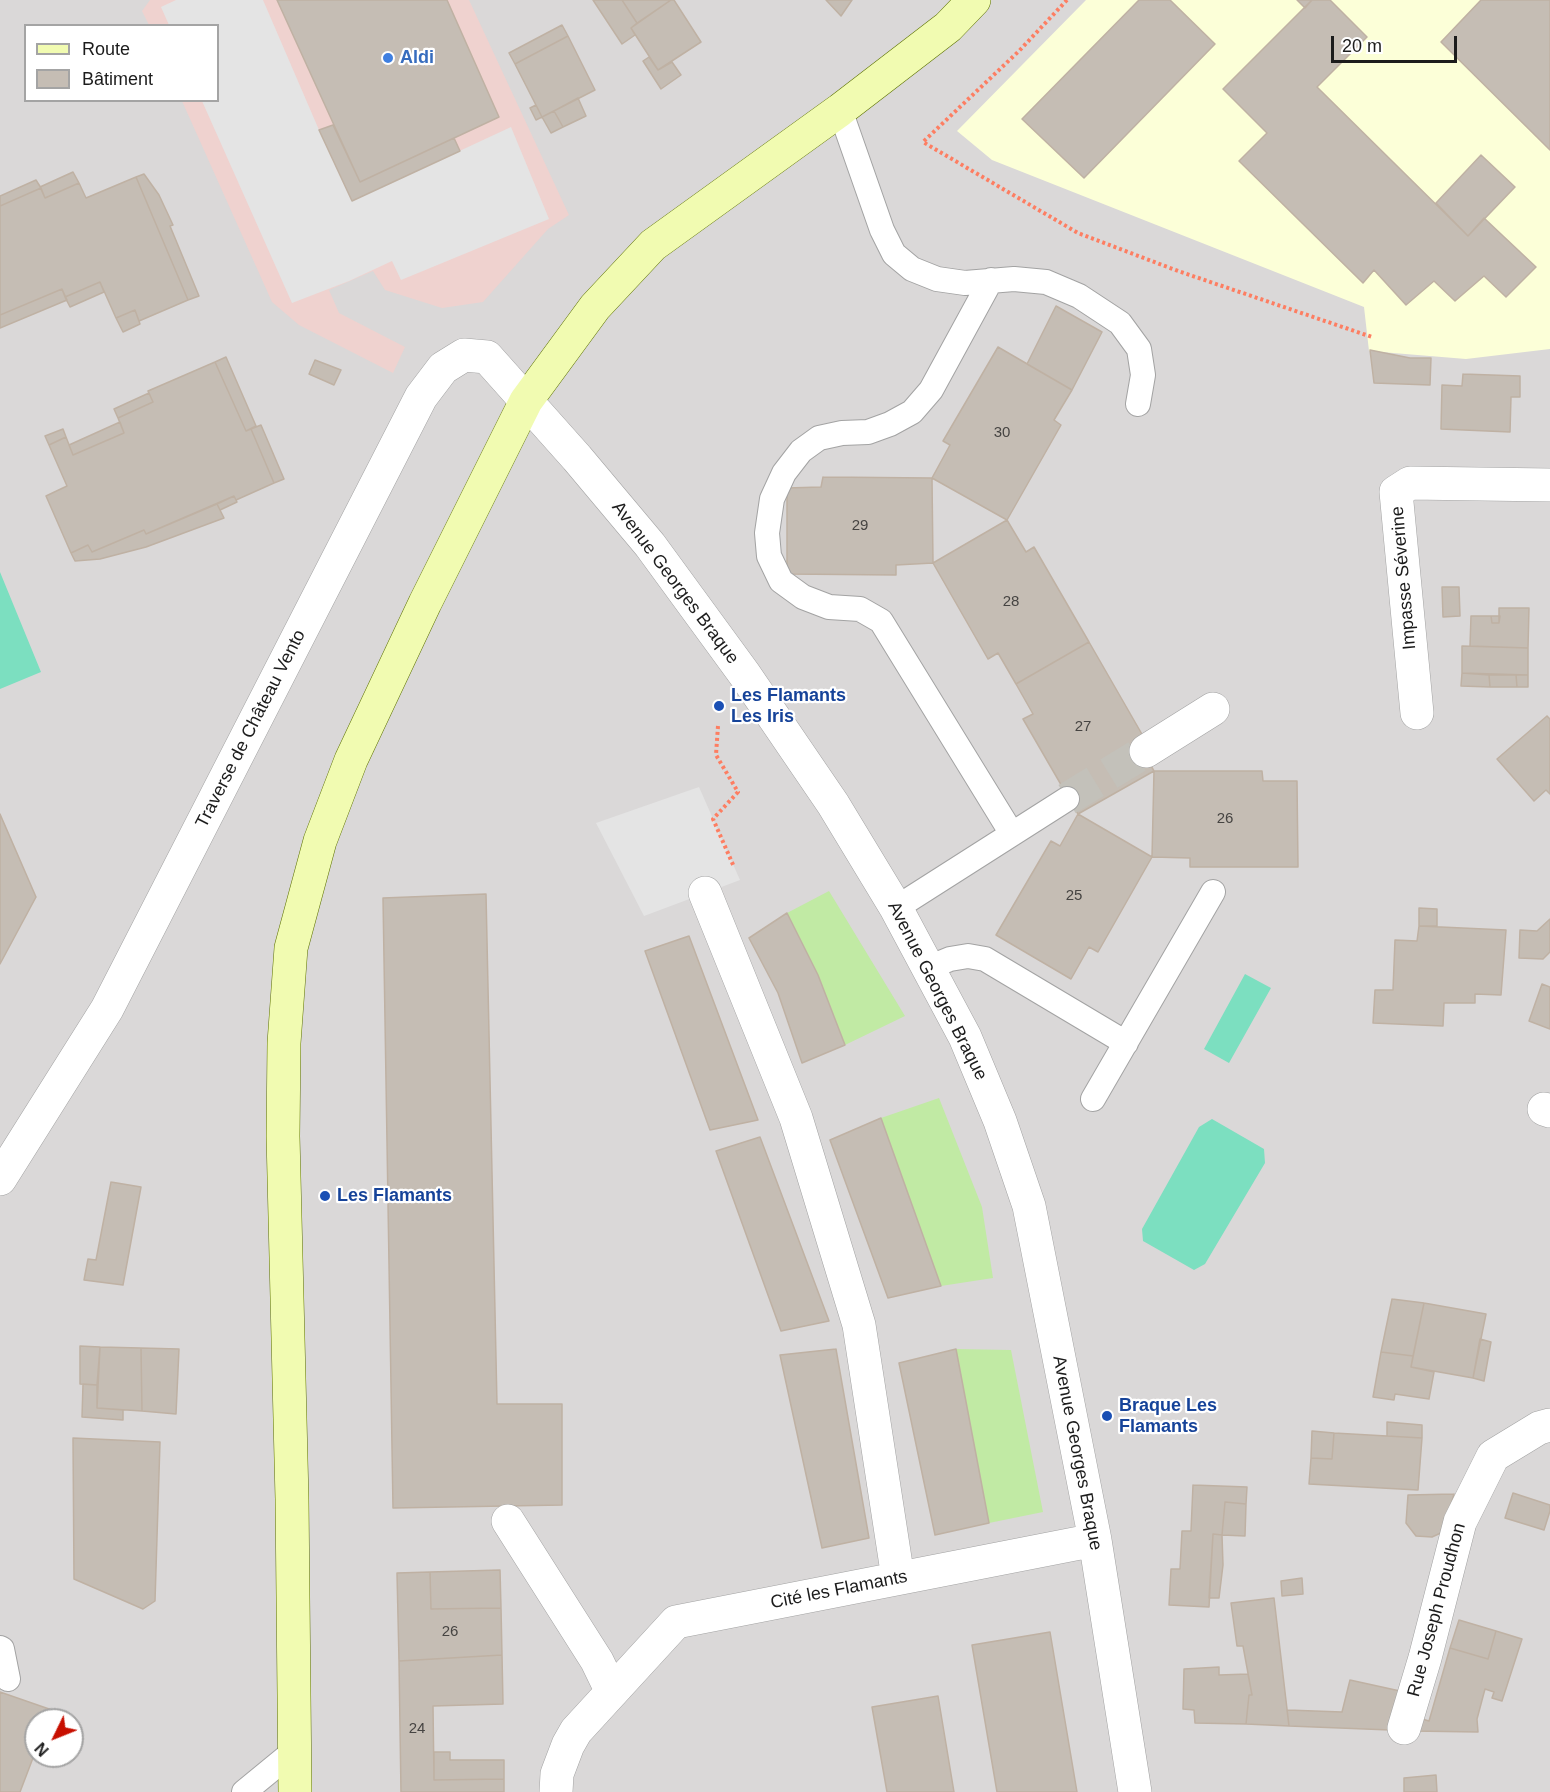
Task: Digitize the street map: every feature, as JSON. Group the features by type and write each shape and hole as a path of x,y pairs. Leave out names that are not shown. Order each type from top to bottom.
{"main road":[{"path":"295,1792 292,1499 283,1136 284,1043 291,948 320,840 351,760 425,603 526,400 595,307 653,245 840,110 948,27 974,0"}],"street":[{"name":"Traverse de Château Vento","path":"0,1179 107,1009 421,397 443,368 464,355 487,357 526,400"},
{"name":"Avenue Georges Braque","path":"526,400 664,563 745,675 833,804 896,908 965,1037 1000,1121 1029,1206 1095,1540 1135,1792"},
{"name":"Impasse Séverine","path":"1417,713 1396,492 1410,483 1550,485"},
{"path":"1146,751 1213,709"},
{"path":"705,893 796,1118 859,1325 897,1578"},
{"name":"Rue Joseph Proudhon","path":"1404,1728 1425,1658 1460,1522 1493,1456 1539,1428 1550,1425"},
{"path":"508,1521 597,1661 612,1692"},
{"name":"Cité les Flamants","path":"556,1792 557,1774 568,1745 585,1720 676,1622 1095,1540"}],"lane":[{"path":"840,110 882,230 894,254 912,269 937,279 965,283 1014,279 1047,282 1079,296 1120,323 1139,349 1143,375 1138,404"},
{"path":"991,280 931,390 912,412 890,424 868,432 842,433 819,438 801,451 784,473 772,499 767,533 769,556 781,580 803,597 829,607 860,609 881,621 1012,834"},
{"path":"896,908 1067,799"},
{"path":"1093,1099 1213,892"},
{"path":"928,968 950,959 968,956 985,959 1126,1043"},
{"path":"0,1648 8,1679"},
{"path":"244,1792 294,1751"}],"path":[{"path":"1067,0 1019,51 923,142 1078,233 1178,271 1372,337"},
{"path":"705,893 740,880 713,819 738,792 716,755 718,726"}],"shaded area":[{"path":"0,0 1550,0 1550,1792 0,1792"},
{"path":"150,0 469,0 569,215 548,229 483,302 442,308 385,290 373,271 329,290 339,313 405,347 393,373 299,325 272,302 182,102 219,102 219,24 148,24 142,11"},
{"path":"176,0 263,0 352,201 511,127 549,219 401,280 392,261 292,303 202,102 219,102 219,24 169,24 161,7"},
{"path":"1086,0 1550,0 1550,349 1466,359 1369,351 1364,307 992,160 957,131"},
{"path":"699,787 740,880 644,916 596,823"}],"green space":[{"path":"0,572 41,672 0,689"},
{"path":"829,891 905,1016 845,1045 818,975 787,913"},
{"path":"1245,974 1271,988 1229,1063 1204,1049"},
{"path":"939,1098 982,1207 993,1278 941,1286 881,1118"},
{"path":"1212,1119 1264,1149 1265,1163 1205,1264 1194,1270 1143,1241 1142,1229 1199,1127"},
{"path":"956,1349 1011,1350 1043,1512 989,1523"}],"building":[{"name":"Aldi","path":"277,0 447,0 499,117 360,182"},
{"path":"593,0 622,0 637,23 631,28 635,35 622,44"},
{"path":"622,0 671,0 637,23"},
{"path":"674,0 701,42 658,70 631,28"},
{"path":"826,0 852,0 841,16"},
{"path":"1139,0 1170,0 1215,44 1084,178 1022,119"},
{"path":"1297,0 1312,0 1305,8"},
{"path":"1312,0 1330,0 1367,37 1317,87 1468,236 1484,218 1536,267 1506,297 1484,276 1455,301 1434,281 1406,305 1374,270 1363,283 1239,161 1267,133 1223,89"},
{"path":"1481,0 1550,0 1550,150 1441,42"},
{"path":"562,25 568,36 515,64 509,53"},
{"path":"568,36 595,90 542,117 515,64"},
{"path":"649,57 658,70 672,62 681,75 661,89 643,61"},
{"path":"578,98 586,116 563,127 554,111"},
{"path":"536,105 542,117 536,120 530,108"},
{"path":"554,111 563,127 551,133 542,117"},
{"path":"333,125 360,182 454,138 460,151 352,201 319,130"},
{"path":"1481,155 1515,187 1468,236 1436,203"},
{"path":"73,172 79,183 45,198 40,187"},
{"path":"144,174 159,195 173,225 170,226 199,296 188,300 136,177"},
{"path":"136,177 188,300 139,321 135,310 116,318 100,282 65,297 62,289 0,315 0,206 41,188 45,198 79,183 86,198"},
{"path":"36,180 41,188 0,206 0,196"},
{"path":"100,282 104,292 70,307 65,297"},
{"path":"62,289 67,300 0,328 0,315"},
{"path":"1056,306 1102,332 1072,390 1027,364"},
{"path":"135,310 140,324 123,332 116,318"},
{"path":"998,347 1072,390 1054,420 1061,425 1007,520 932,478 950,445 943,441"},
{"path":"1370,350 1410,358 1431,358 1430,385 1374,383"},
{"path":"226,357 256,426 246,431 215,362"},
{"path":"315,360 341,370 334,385 309,374"},
{"path":"215,362 246,431 251,429 274,483 236,500 234,496 146,534 144,530 92,552 88,545 71,553 46,496 67,486 49,445 66,437 73,455 124,433 118,418 153,402 148,391"},
{"path":"1463,374 1520,376 1520,397 1511,397 1510,432 1441,429 1442,385 1462,386"},
{"path":"149,393 153,402 118,418 114,409"},
{"path":"120,422 124,433 73,455 69,445"},
{"path":"261,425 284,479 274,483 251,429"},
{"path":"63,429 66,437 49,445 45,436"},
{"path":"823,477 932,478 933,563 896,565 896,575 787,574 787,488 821,487"},
{"path":"234,496 237,502 220,510 217,504"},
{"path":"217,504 224,518 146,547 100,559 75,561 71,553 88,545 92,552 144,530 146,534"},
{"path":"1007,520 1026,552 1034,547 1089,642 1016,684 998,653 988,659 933,563"},
{"path":"1442,587 1459,587 1460,616 1443,617"},
{"path":"1499,608 1529,608 1528,648 1470,646 1471,616 1491,616 1492,623 1499,623"},
{"path":"1491,616 1500,616 1499,623 1492,623"},
{"path":"1089,642 1143,736 1136,740 1154,771 1078,814 1023,719 1033,714 1016,684"},
{"path":"1462,646 1528,648 1528,675 1462,673"},
{"path":"1462,673 1489,675 1490,687 1461,686"},
{"path":"1489,675 1516,675 1517,687 1490,687"},
{"path":"1516,675 1528,675 1528,687 1517,687"},
{"path":"1547,716 1550,719 1550,794 1546,790 1534,801 1497,759"},
{"path":"1154,771 1262,771 1263,781 1297,781 1298,867 1190,867 1190,858 1152,857"},
{"path":"0,814 36,897 0,964"},
{"path":"1078,814 1152,857 1098,952 1089,947 1071,979 996,935 1051,841 1060,846"},
{"path":"486,894 497,1404 562,1404 562,1505 393,1508 383,898"},
{"path":"1419,908 1437,909 1437,926 1419,926"},
{"path":"787,913 818,975 845,1045 802,1063 778,993 749,938"},
{"path":"1550,919 1550,952 1543,959 1519,958 1520,930 1537,931"},
{"path":"1419,926 1506,930 1501,995 1475,994 1475,1003 1444,1003 1443,1026 1373,1023 1375,990 1393,990 1395,940 1417,941"},
{"path":"689,936 758,1120 710,1130 645,951"},
{"path":"1542,984 1550,987 1550,1029 1529,1021"},
{"path":"881,1118 941,1286 888,1298 830,1140"},
{"path":"760,1137 829,1321 781,1331 716,1151"},
{"path":"111,1182 141,1187 123,1285 84,1280 88,1259 96,1260"},
{"path":"1392,1299 1424,1303 1413,1356 1381,1352"},
{"path":"1424,1303 1486,1314 1473,1378 1411,1367"},
{"path":"1480,1339 1491,1342 1484,1381 1473,1378"},
{"path":"80,1346 100,1347 97,1385 80,1384"},
{"path":"100,1347 141,1348 142,1411 97,1408"},
{"path":"141,1348 179,1349 176,1414 142,1411"},
{"path":"836,1349 869,1538 822,1548 780,1355"},
{"path":"956,1349 989,1523 935,1535 899,1363"},
{"path":"1381,1352 1413,1356 1411,1367 1434,1372 1429,1399 1395,1394 1394,1400 1373,1397"},
{"path":"83,1384 97,1385 97,1408 123,1410 123,1420 82,1417"},
{"path":"1387,1422 1422,1425 1422,1438 1387,1436"},
{"path":"1312,1431 1334,1433 1332,1459 1311,1458"},
{"path":"1334,1433 1422,1438 1418,1490 1309,1484 1311,1458 1332,1459"},
{"path":"73,1438 160,1442 155,1601 143,1609 74,1579"},
{"path":"1193,1485 1247,1487 1246,1504 1225,1502 1222,1535 1213,1534 1209,1607 1169,1605 1171,1569 1180,1569 1182,1531 1191,1531"},
{"path":"1513,1493 1550,1505 1544,1530 1505,1518"},
{"path":"1454,1494 1443,1532 1432,1537 1416,1536 1406,1523 1408,1495"},
{"path":"1225,1502 1246,1504 1245,1536 1222,1535"},
{"path":"1213,1534 1222,1535 1223,1565 1219,1598 1209,1598"},
{"path":"500,1570 501,1608 431,1609 430,1572"},
{"path":"430,1572 431,1609 501,1608 502,1655 399,1661 397,1573"},
{"path":"1302,1578 1303,1594 1282,1596 1281,1581"},
{"path":"1274,1598 1289,1726 1246,1724 1249,1695 1252,1695 1243,1646 1237,1646 1231,1603"},
{"path":"1459,1620 1496,1631 1488,1659 1450,1648"},
{"path":"1496,1631 1522,1639 1502,1701 1492,1698 1494,1692 1485,1689 1477,1719 1478,1732 1412,1731 1415,1717 1429,1721 1450,1648 1488,1659"},
{"path":"1050,1632 1077,1792 997,1792 972,1645"},
{"path":"502,1655 503,1704 433,1706 434,1780 504,1779 504,1792 401,1792 399,1661"},
{"path":"1219,1667 1219,1675 1248,1674 1252,1695 1249,1695 1246,1724 1195,1723 1194,1710 1183,1709 1184,1669"},
{"path":"1350,1680 1400,1691 1390,1730 1289,1726 1287,1710 1342,1712"},
{"path":"0,1692 46,1708 24,1708 24,1768 29,1768 20,1792 0,1792"},
{"path":"938,1696 954,1792 887,1792 872,1707"},
{"path":"434,1752 450,1752 450,1760 504,1760 504,1779 434,1780"},
{"path":"1436,1775 1437,1792 1404,1792 1404,1778"}],"tunnel":[{"path":"1067,799 1146,751"}],"place":[{"name":"Aldi","path":"388,58"},
{"name":"Les Flamants Les Iris","path":"719,706"},
{"name":"Les Flamants","path":"325,1196"},
{"name":"Braque Les Flamants","path":"1107,1416"}]}
